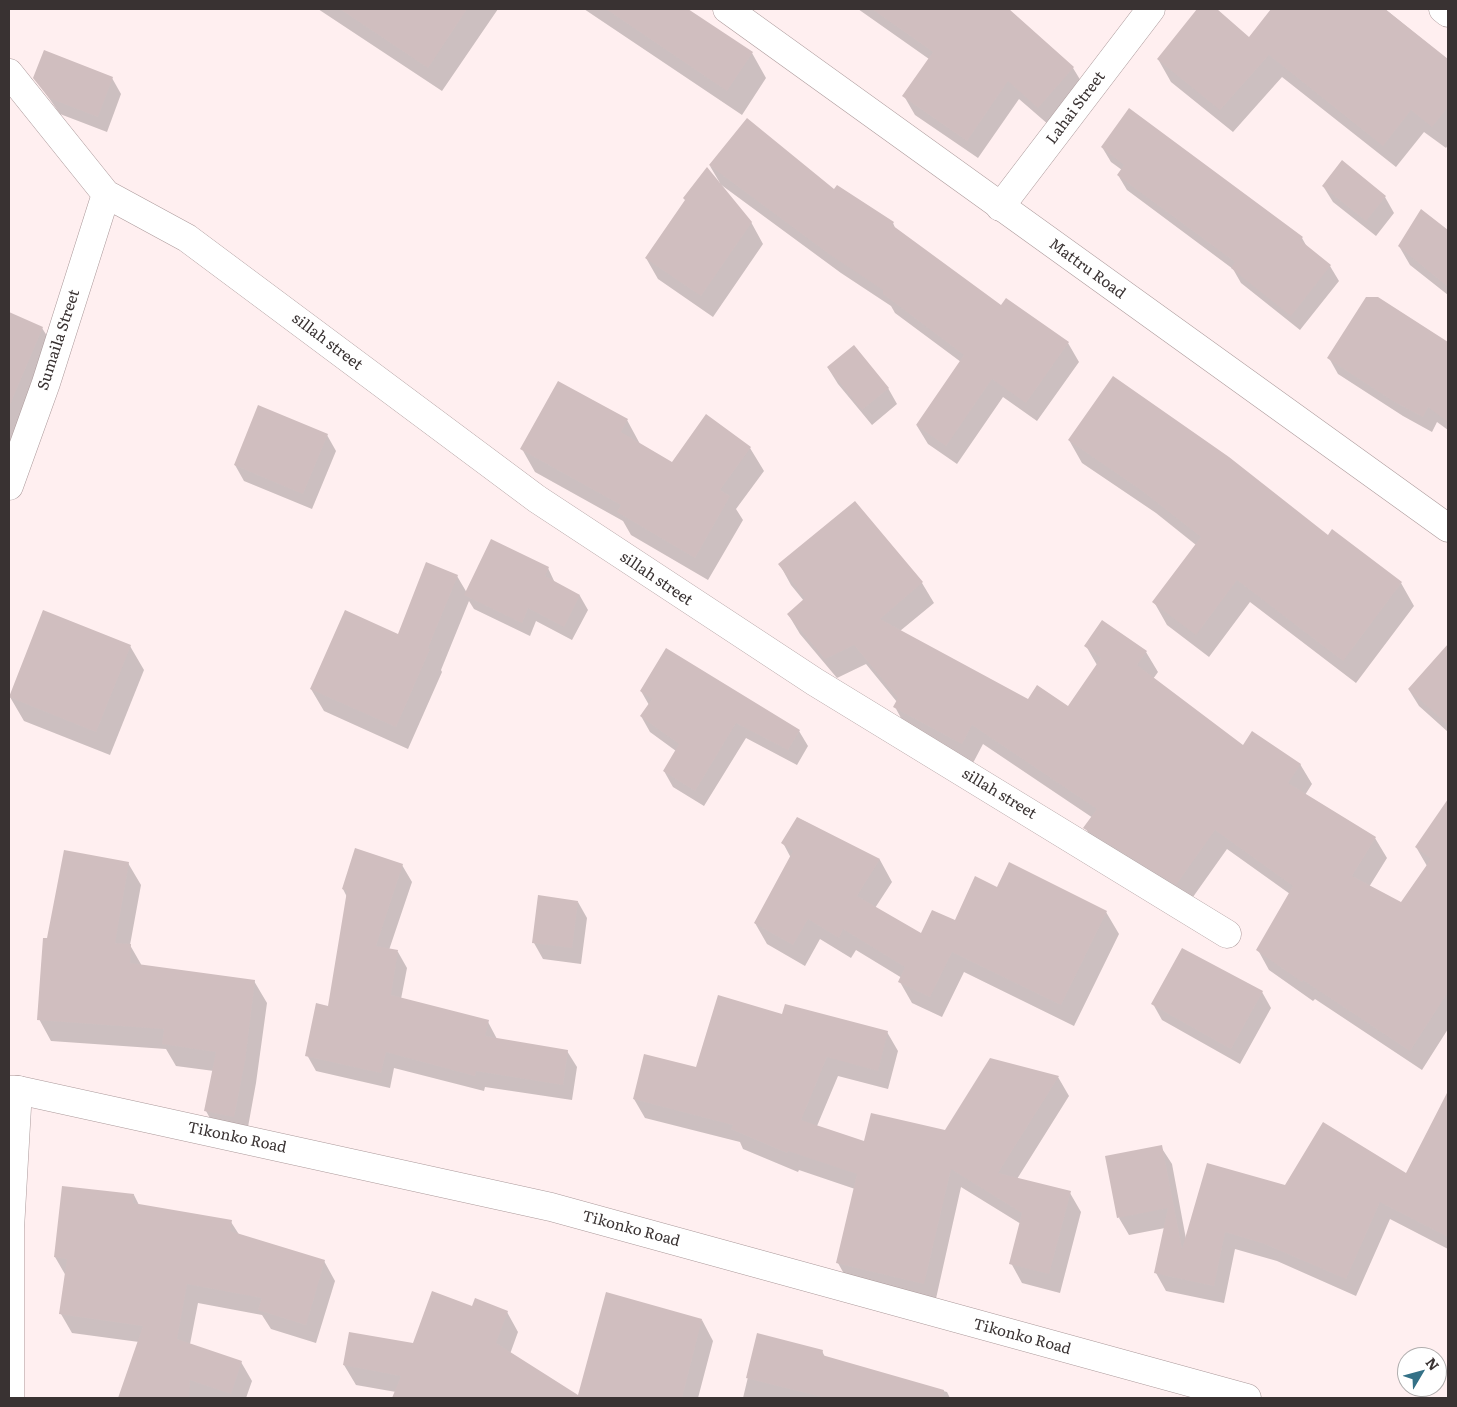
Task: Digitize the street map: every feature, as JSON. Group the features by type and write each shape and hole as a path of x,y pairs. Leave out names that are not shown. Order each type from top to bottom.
{"street":[{"name":"Mattru Road","path":"727,9 1448,528"},
{"name":"Lahai Street","path":"1000,207 1151,9"},
{"path":"1443,9 1448,13"},
{"path":"9,72 106,194"},
{"name":"Sumaila Street","path":"9,486 46,383 106,194"},
{"name":"sillah street","path":"106,194 187,238 537,499 681,596 815,682 1227,934"},
{"path":"10,1398 9,1230 13,1090"},
{"name":"Tikonko Road","path":"13,1090 551,1207 1247,1398"}],"building":[{"path":"340,9 467,9 428,68"},
{"path":"606,9 688,9 753,52 727,91"},
{"path":"872,9 1009,9 1074,67 1038,108 1008,81 967,141 902,96 933,52"},
{"path":"1197,9 1217,9 1249,37 1271,9 1385,9 1448,59 1448,107 1432,127 1411,110 1383,146 1269,55 1220,110 1157,59"},
{"path":"44,50 113,77 98,117 49,98 33,78"},
{"path":"1129,108 1303,237 1300,240 1331,265 1291,316 1231,268 1235,262 1117,175 1124,165 1101,147"},
{"path":"747,118 834,189 837,185 894,222 892,225 1001,305 1006,298 1069,342 1026,403 992,379 946,446 916,425 964,355 883,294 883,290 829,254 709,165"},
{"path":"1342,160 1386,196 1366,221 1322,186"},
{"path":"707,167 752,222 701,296 645,258 685,200 683,198"},
{"path":"1421,209 1448,230 1448,287 1398,246"},
{"path":"1366,297 1378,297 1448,342 1448,422 1428,407 1423,417 1393,401 1327,358"},
{"path":"9,312 43,327 9,407"},
{"path":"854,345 889,388 862,410 827,367"},
{"path":"1113,376 1229,457 1328,535 1332,529 1402,582 1343,661 1237,580 1196,635 1152,602 1201,537 1141,490 1068,440"},
{"path":"558,381 628,419 621,432 672,462 706,414 751,447 720,490 730,496 695,558 617,512 621,505 520,449"},
{"path":"258,405 328,434 303,494 234,465"},
{"path":"855,501 923,582 880,619 1028,699 1037,685 1068,706 1101,658 1084,646 1102,620 1147,651 1137,665 1243,745 1252,731 1301,764 1288,783 1376,837 1352,876 1401,902 1431,859 1415,847 1448,799 1448,992 1410,1051 1303,980 1302,982 1256,950 1293,886 1215,830 1176,885 1083,828 1097,809 972,725 962,744 893,707 898,698 854,645 825,659 787,614 805,598 778,564"},
{"path":"491,539 549,567 545,576 580,595 564,627 528,608 522,623 464,595"},
{"path":"426,562 458,575 428,648 430,649 396,727 310,689 345,610 398,634"},
{"path":"43,610 131,645 96,732 9,697"},
{"path":"1448,644 1448,725 1408,689"},
{"path":"666,648 800,730 788,750 736,723 695,791 663,771 679,744 640,716 652,699 640,691"},
{"path":"797,817 880,859 857,896 921,933 932,910 955,920 975,876 997,887 1009,862 1107,911 1061,1005 952,952 930,997 898,982 905,967 843,929 839,938 808,919 793,945 754,923 793,851 781,843"},
{"path":"355,848 403,864 376,946 398,950 391,995 489,1020 485,1036 568,1050 563,1085 476,1071 475,1076 386,1052 381,1073 305,1056 316,1003 328,1006 347,891 342,889"},
{"path":"64,850 129,862 115,943 131,944 130,963 255,980 245,1061 234,1117 204,1111 216,1052 162,1044 164,1029 37,1020 43,938 47,938"},
{"path":"538,895 578,901 572,948 532,943"},
{"path":"1182,948 1263,991 1231,1049 1151,1004"},
{"path":"718,995 782,1014 785,1004 888,1031 878,1071 827,1057 801,1120 864,1141 871,1113 945,1130 990,1058 1059,1076 998,1173 1071,1191 1049,1274 1009,1264 1022,1213 951,1169 924,1284 836,1263 857,1174 788,1151 787,1153 731,1129 733,1125 633,1099 644,1054 696,1067"},
{"path":"1448,1091 1448,1237 1380,1202 1346,1279 1265,1244 1225,1232 1214,1286 1154,1273 1168,1208 1117,1218 1105,1156 1162,1145 1182,1249 1207,1163 1285,1185 1323,1122 1406,1173"},
{"path":"62,1186 134,1194 133,1203 232,1220 230,1231 325,1260 306,1325 258,1310 262,1298 187,1284 177,1339 242,1361 231,1394 190,1380 189,1398 118,1398 143,1326 59,1314 67,1259 54,1257"},
{"path":"432,1291 472,1306 475,1298 508,1311 496,1343 578,1395 606,1292 702,1319 682,1398 392,1398 401,1376 343,1365 349,1332 413,1343"},
{"path":"757,1333 823,1350 822,1355 944,1390 943,1398 826,1398 746,1378"}]}
